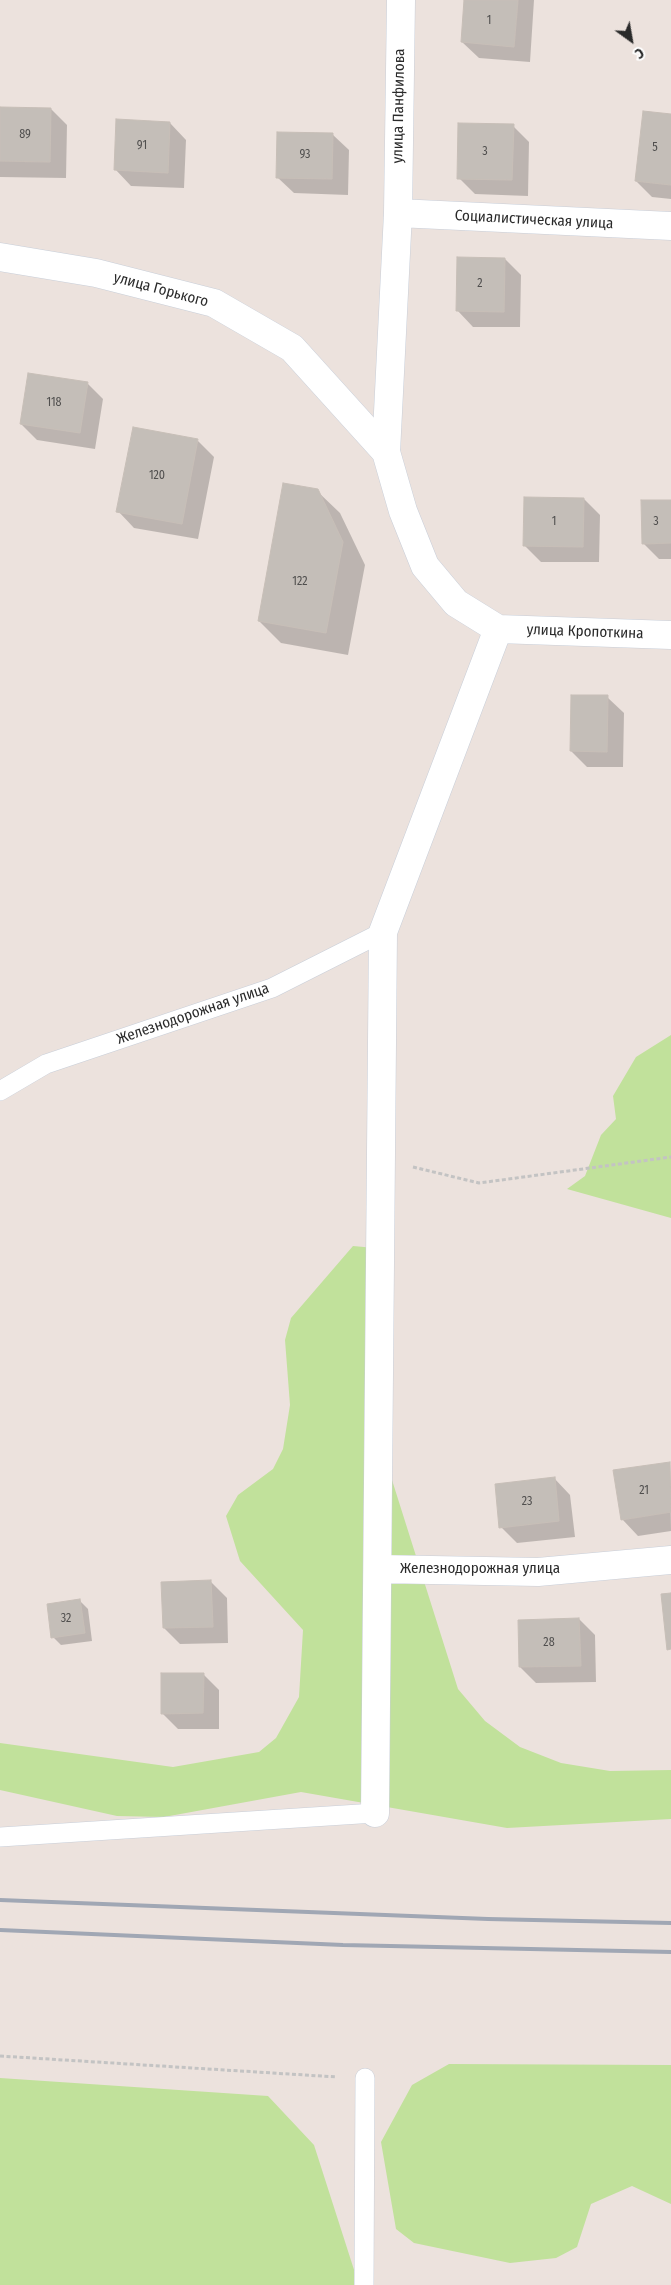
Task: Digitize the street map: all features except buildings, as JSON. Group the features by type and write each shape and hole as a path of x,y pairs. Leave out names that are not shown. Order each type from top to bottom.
{"street":[{"name":"улица Панфилова","path":"386,452 398,213 401,0"},
{"name":"Социалистическая улица","path":"398,213 671,226"},
{"name":"улица Горького","path":"0,257 96,273 214,303 292,348 386,452"},
{"path":"375,1813 383,932 498,629 456,603 425,566 403,511 386,452"},
{"name":"улица Кропоткина","path":"498,629 671,635"},
{"name":"Железнодорожная улица","path":"378,1569 538,1572 671,1560"}],"lane":[{"name":"Железнодорожная улица","path":"0,1091 46,1064 272,988 383,932"},
{"path":"0,1837 375,1813"},
{"path":"364,2285 365,2078"}],"path":[{"path":"381,1159 479,1183 671,1157"},
{"path":"0,2056 365,2078"}],"green space":[{"path":"671,1035 671,1218 567,1189 585,1176 601,1135 616,1119 613,1096 636,1057"},
{"path":"353,1246 375,1248 370,1436 392,1480 458,1689 485,1721 520,1747 561,1763 610,1771 671,1770 671,1819 507,1828 301,1792 164,1817 117,1816 0,1790 0,1743 173,1767 259,1752 276,1738 299,1697 303,1630 240,1561 226,1516 238,1495 273,1469 283,1449 290,1405 285,1340 291,1318"},
{"path":"449,2064 671,2065 671,2204 632,2186 591,2204 577,2247 556,2258 510,2263 414,2243 396,2229 381,2142 412,2085"},
{"path":"0,2078 268,2096 314,2145 356,2276 355,2285 0,2285"}],"railway":[{"path":"0,1900 488,1919 671,1923"},
{"path":"0,1930 343,1945 671,1952"}]}
